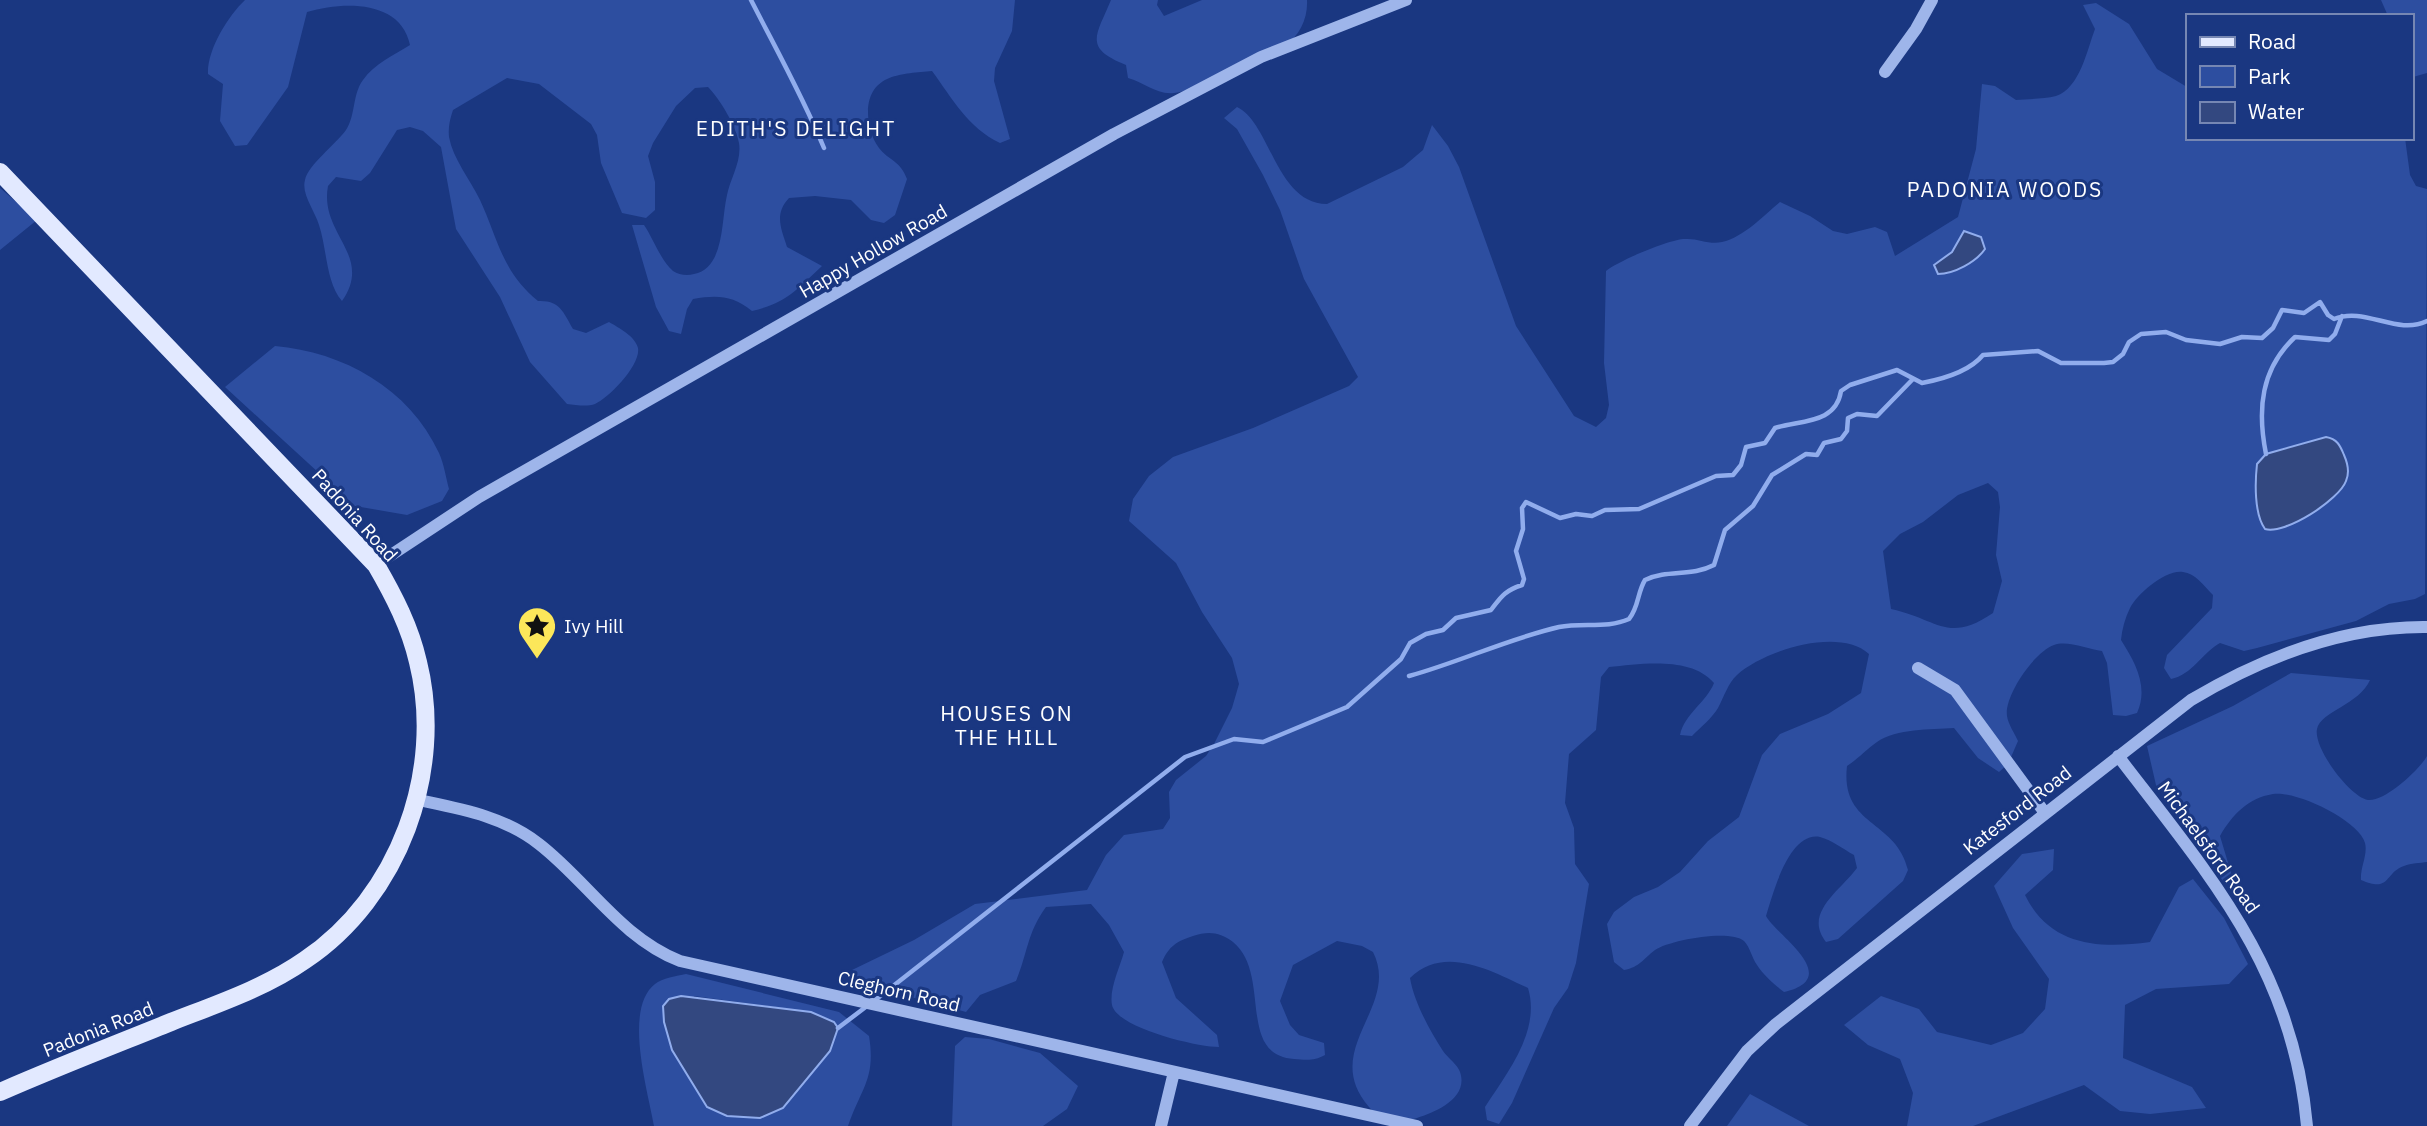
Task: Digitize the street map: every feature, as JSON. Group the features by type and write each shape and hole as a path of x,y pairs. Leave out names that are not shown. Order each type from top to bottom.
{"main road":[{"name":"Padonia Road","path":"0,172 376,565 406,622 424,694 425,728 418,800 397,853 359,911 307,959 255,989 0,1092"}],"street":[{"name":"Happy Hollow Road","path":"376,565 479,497 1114,134 1261,57 1406,0"},
{"path":"1885,72 1916,29 1932,0"},
{"name":"Katesford Road","path":"1690,1126 1747,1051 1776,1024 2191,700 2267,659 2358,633 2427,627"},
{"path":"1918,668 1955,690 2045,813"},
{"name":"Michaelsford Road","path":"2118,756 2220,891 2255,947 2275,988 2287,1026 2307,1126"},
{"name":"Cleghorn Road","path":"418,800 472,811 515,829 559,862 624,926 661,953 680,961 1417,1126"},
{"path":"1161,1126 1174,1072"}],"green space":[{"path":"245,0 1015,0 1012,31 995,68 994,81 1010,139 1000,143 979,129 932,71 899,75 881,83 874,90 868,112 872,135 879,148 898,164 907,179 895,215 884,223 871,220 851,200 815,196 789,198 780,216 787,247 822,266 783,300 764,308 752,311 738,302 724,298 693,299 687,309 681,334 669,331 656,307 632,225 644,225 665,261 675,272 683,275 694,274 711,263 720,242 739,143 731,121 708,87 695,88 676,106 653,143 648,156 655,182 655,210 646,218 622,213 601,163 597,135 591,124 539,84 507,78 453,110 449,130 451,145 516,278 538,301 551,302 560,308 573,329 586,333 609,322 630,336 638,348 635,363 629,372 601,401 581,406 567,404 530,362 500,297 456,229 441,147 423,131 410,127 397,130 370,173 361,181 336,177 328,186 327,203 331,218 352,270 350,285 342,301 333,285 322,234 305,191 305,180 311,168 346,130 363,80 378,65 410,45 405,30 395,19 383,12 369,8 337,6 307,12 288,87 247,145 235,146 220,121 223,84 208,74 211,55 220,34"},
{"path":"1111,0 1158,0 1157,5 1164,16 1202,0 1307,0 1307,7 1299,32 1284,46 1213,80 1184,91 1168,93 1128,78 1126,65 1103,53 1098,46 1098,32"},
{"path":"2381,0 2427,0 2427,73 2413,77 2413,14 2387,14"},
{"path":"2096,3 2129,24 2157,69 2186,86 2186,140 2405,140 2410,175 2416,186 2427,189 2425,594 2415,599 2389,604 2356,621 2257,648 2244,651 2220,643 2185,673 2171,679 2164,668 2167,655 2212,608 2213,595 2191,575 2176,572 2161,578 2139,596 2130,608 2124,624 2121,640 2141,684 2142,694 2137,713 2113,715 2107,663 2102,651 2059,644 2046,649 2038,656 2010,697 2007,716 2018,741 2008,764 1999,772 1978,758 1954,728 1904,732 1885,737 1847,766 1847,786 1852,801 1860,812 1902,853 1908,870 1903,881 1838,939 1826,942 1820,931 1821,912 1857,868 1854,855 1820,837 1809,838 1799,844 1784,866 1766,916 1802,956 1808,967 1808,977 1801,985 1784,992 1760,969 1744,941 1726,936 1700,937 1663,946 1638,965 1624,970 1614,962 1607,924 1614,912 1634,897 1658,887 1680,872 1708,841 1739,817 1762,755 1780,734 1828,714 1861,693 1869,654 1856,646 1840,642 1821,642 1783,650 1765,657 1734,678 1716,712 1692,736 1680,735 1686,720 1714,683 1704,674 1679,665 1636,664 1609,667 1601,677 1596,730 1569,754 1565,803 1574,828 1575,864 1589,884 1576,963 1568,988 1554,1008 1512,1103 1499,1124 1487,1120 1485,1107 1512,1066 1526,1036 1531,1004 1528,988 1484,968 1468,964 1438,963 1423,968 1410,978 1423,1016 1443,1051 1459,1069 1462,1081 1455,1096 1441,1108 1404,1121 1379,1116 1369,1107 1356,1086 1352,1066 1356,1047 1377,991 1379,972 1373,952 1362,946 1337,941 1293,965 1280,1001 1290,1025 1299,1035 1324,1043 1325,1055 1310,1060 1276,1054 1265,1044 1259,1029 1251,973 1244,956 1233,942 1219,934 1204,933 1182,940 1171,948 1162,962 1176,998 1217,1035 1219,1047 1159,1035 1128,1021 1117,1013 1111,999 1124,952 1109,925 1091,904 1046,907 1031,934 1016,981 980,995 966,1012 856,982 852,970 914,940 975,904 1087,890 1106,855 1124,835 1163,829 1170,818 1169,792 1176,780 1206,756 1232,708 1239,684 1232,658 1202,612 1176,563 1129,521 1133,499 1149,476 1173,457 1253,428 1349,386 1358,377 1304,279 1280,210 1263,175 1237,129 1224,118 1237,107 1248,115 1258,128 1275,161 1296,191 1310,200 1327,204 1403,167 1423,150 1432,125 1448,146 1459,167 1516,326 1574,416 1596,427 1606,418 1609,405 1604,363 1606,271 1644,251 1678,240 1717,243 1738,236 1780,202 1810,216 1833,231 1847,234 1875,227 1887,232 1895,256 1958,217 1976,149 1982,84 1995,86 2016,100 2056,96 2064,92 2077,77 2095,29 2083,5","holes":["1988,483 1998,492 2000,507 1996,555 2002,581 1993,613 1964,627 1953,628 1891,609 1883,551 1900,534 1923,522 1958,495"]},
{"path":"0,188 37,220 0,250"},
{"path":"275,346 325,356 349,365 392,392 426,430 439,453 449,489 442,501 407,515 355,506 225,387"},
{"path":"2291,673 2370,680 2358,696 2325,717 2317,729 2317,737 2327,759 2343,781 2360,797 2368,800 2383,796 2410,776 2427,756 2427,862 2404,866 2383,883 2361,880 2365,843 2351,825 2325,808 2310,802 2283,794 2273,794 2248,804 2230,821 2220,836 2235,886 2223,881 2156,785 2147,746 2233,706"},
{"path":"2054,849 2053,870 2025,895 2035,912 2062,934 2095,944 2150,942 2179,887 2193,879 2224,918 2248,964 2229,984 2156,989 2125,1005 2123,1058 2192,1087 2206,1108 2150,1114 2120,1111 2084,1085 1973,1126 1907,1126 1913,1093 1900,1059 1868,1045 1844,1025 1881,996 1919,1009 1937,1032 1991,1045 2023,1033 2045,1009 2049,979 2013,928 1994,886 2022,854"},
{"path":"686,974 839,1012 869,1036 869,1073 848,1126 654,1126 640,1051 640,1012 646,996 655,984","holes":["694,996 811,1012 833,1022 830,1051 783,1108 760,1118 727,1116 700,1097 680,1060"]},
{"path":"965,1037 989,1039 1040,1053 1078,1086 1067,1109 1043,1126 952,1126 955,1046"},
{"path":"1750,1094 1809,1126 1727,1126"}],"water":[{"path":"1964,231 1981,237 1985,249 1964,266 1938,274 1934,265 1952,252"},
{"path":"2326,437 2338,443 2347,462 2348,474 2341,489 2323,506 2298,521 2285,527 2265,529 2257,507 2257,464 2266,454"},
{"path":"681,996 811,1012 834,1022 838,1028 830,1051 783,1108 760,1118 727,1116 707,1107 672,1050 664,1022 663,1006 669,999"}],"waterway":[{"path":"751,0 824,148"},
{"path":"874,1001 1185,757 1234,739 1263,742 1347,707 1401,659 1410,643 1426,634 1443,630 1456,618 1491,610 1503,595 1522,585 1524,579 1516,551 1523,529 1522,508 1526,502 1560,518 1576,514 1592,516 1605,510 1639,509 1716,476 1733,475 1741,465 1746,447 1765,443 1775,428 1825,415 1838,402 1841,391 1850,385 1897,370 1922,383 1963,370 1983,355 2038,351 2061,363 2113,362 2123,354 2129,342 2141,334 2166,332 2186,340 2220,344 2242,337 2262,338 2273,328 2282,310 2304,313 2320,302 2334,319 2357,316 2404,325 2427,321"},
{"path":"2266,454 2262,406 2264,391 2275,362 2295,337 2329,340 2335,334 2342,316"},
{"path":"1409,676 1559,627 1612,624 1629,619 1635,610 1645,580 1697,571 1714,565 1725,530 1753,506 1772,475 1806,454 1817,455 1824,443 1841,439 1847,431 1848,418 1857,414 1877,416 1912,380"},
{"path":"838,1028 867,1006"}],"place":[{"name":"Ivy Hill","path":"537,660"}],"district":[{"name":"EDITH'S DELIGHT","path":"796,129"},
{"name":"PADONIA WOODS","path":"2005,190"},
{"name":"HOUSES ON THE HILL","path":"1007,726"}]}
